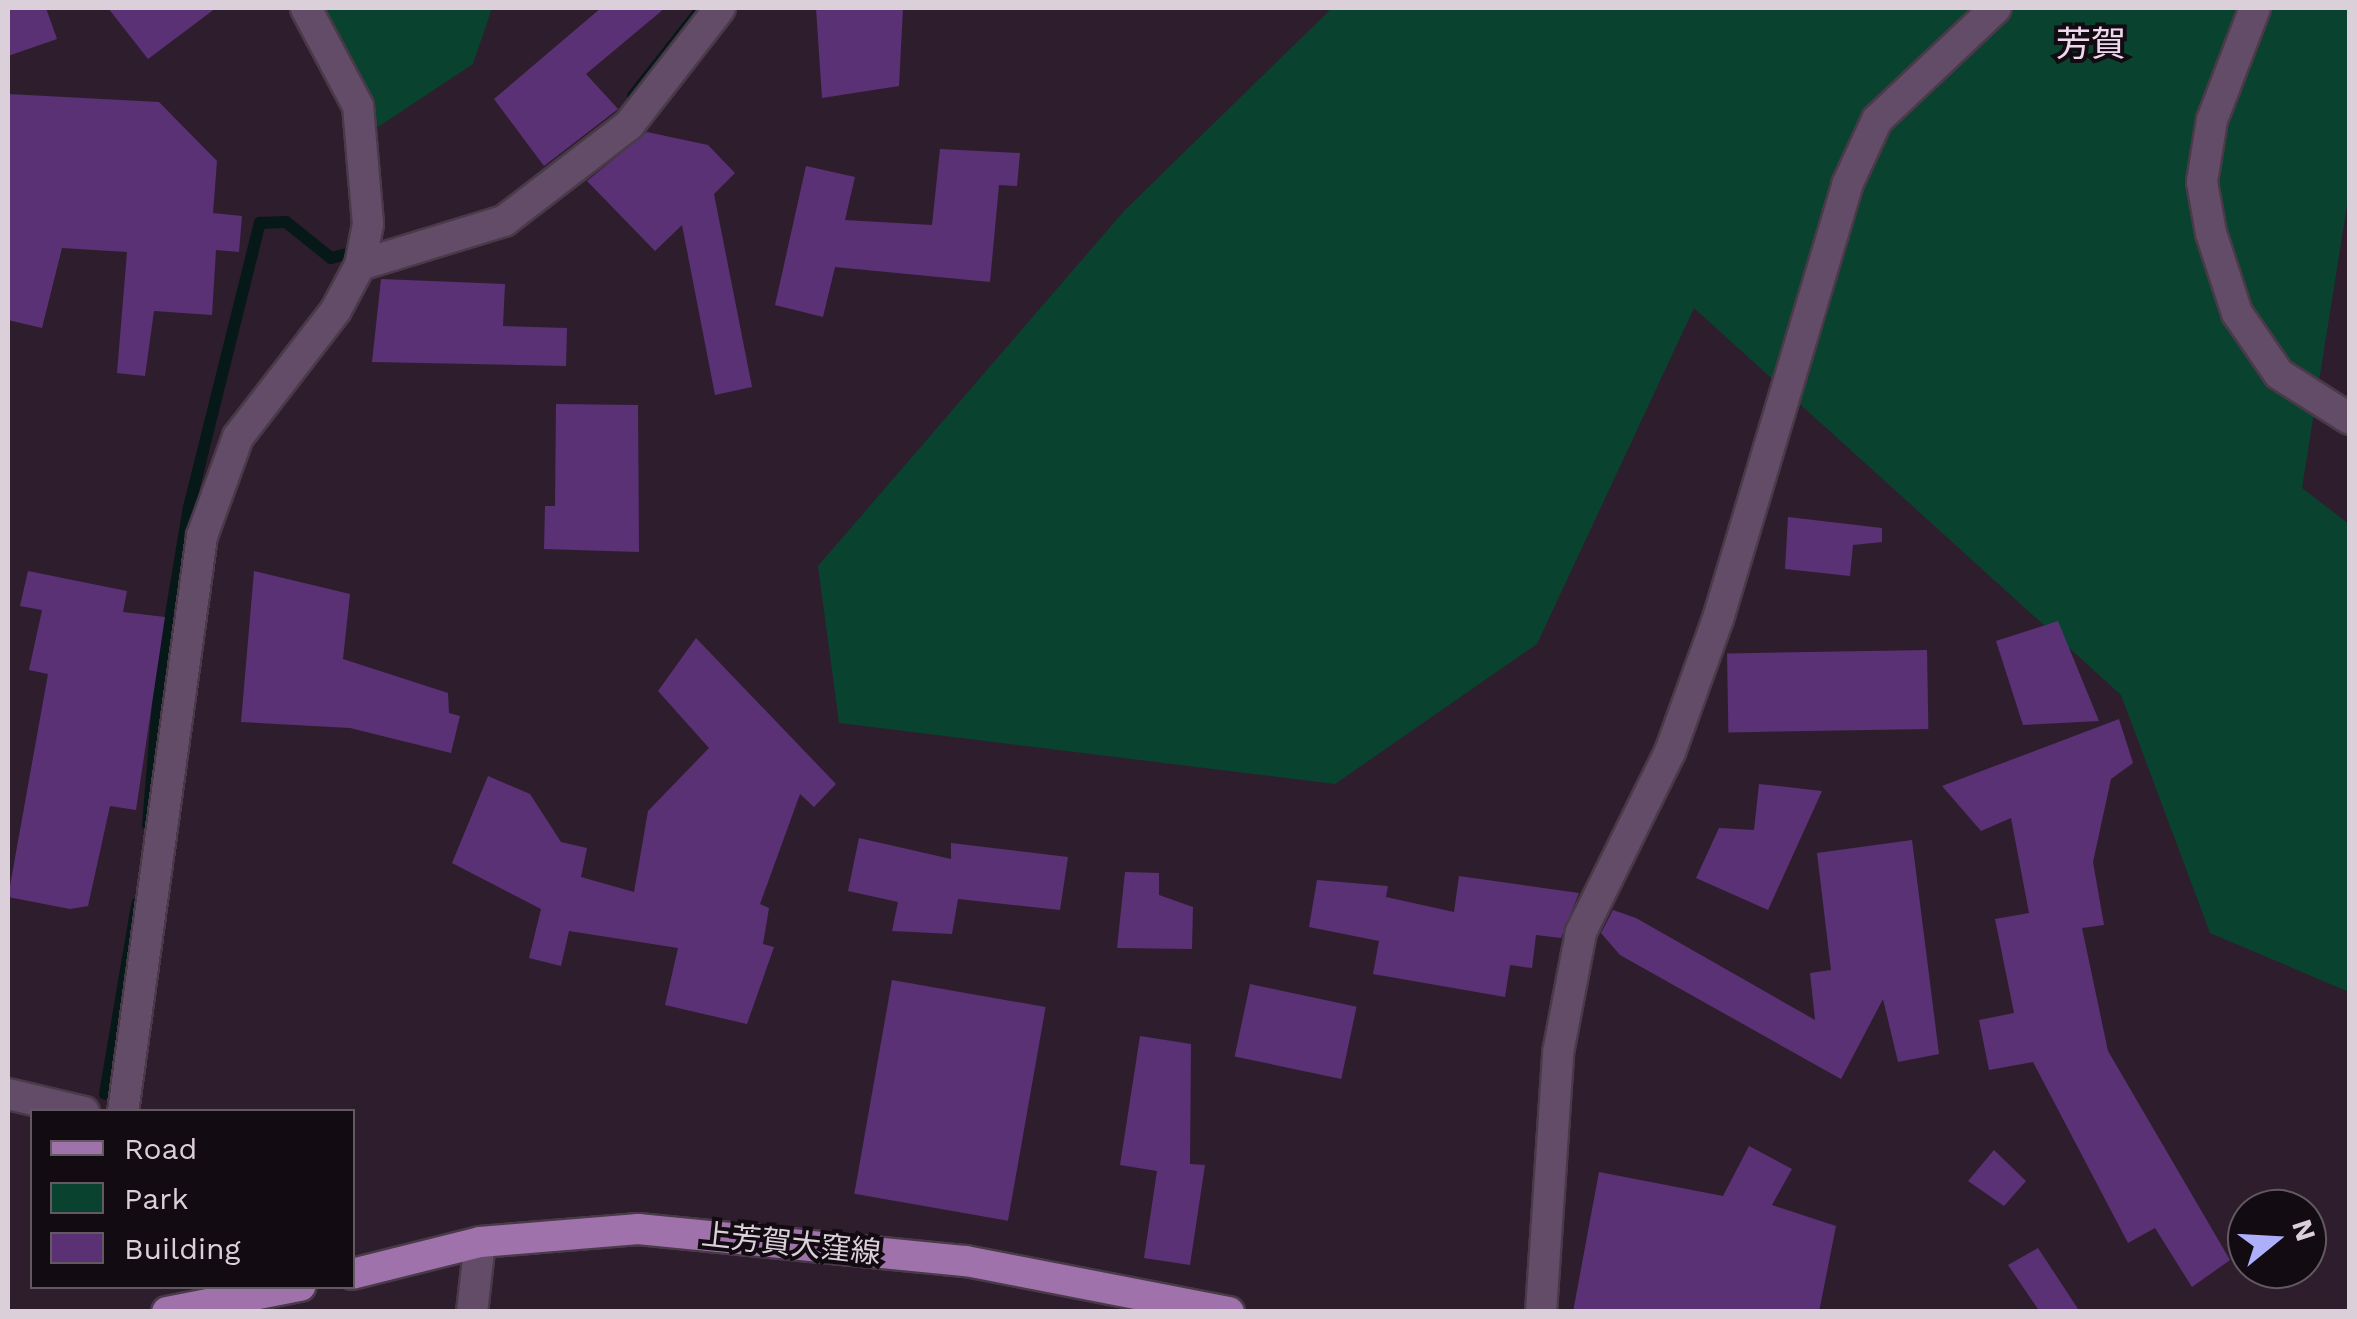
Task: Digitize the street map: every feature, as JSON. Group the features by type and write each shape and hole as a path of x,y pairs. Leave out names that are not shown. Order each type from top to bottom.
{"main road":[{"name":"上芳賀大窪線","path":"355,1273 480,1242 638,1229 966,1261 1229,1312"},
{"path":"166,1312 285,1289"}],"street":[{"path":"123,1109 184,629 206,521 238,437 362,255 367,143 306,8"},
{"path":"362,255 504,221 628,125 720,8"},
{"path":"1542,1312 1558,1053 1581,932 1670,752 1718,620 1847,184 1876,120 1996,8"},
{"path":"2255,8 2212,120 2202,182 2211,232 2236,313 2279,374 2350,419"},
{"path":"8,1094 71,1109"},
{"path":"472,1312 480,1242"}],"green space":[{"path":"326,8 492,8 473,64 378,127"},
{"path":"1332,8 2349,8 2349,193 2302,488 2349,524 2349,992 2210,933 2121,695 1694,308 1537,644 1335,784 839,723 818,566 1124,211"}],"building":[{"path":"8,8 46,8 57,39 8,56"},
{"path":"108,8 216,8 148,59"},
{"path":"601,8 665,8 586,74 618,109 544,166 494,99"},
{"path":"816,8 903,8 899,86 822,98"},
{"path":"8,94 159,102 217,161 213,213 242,216 239,252 216,250 212,315 154,311 145,376 117,373 127,252 62,248 42,328 8,320"},
{"path":"647,132 708,145 735,173 714,194 752,387 715,395 682,225 655,251 587,181"},
{"path":"940,149 1020,153 1017,186 999,185 990,282 835,267 823,317 775,305 806,166 855,177 845,220 932,225"},
{"path":"381,279 505,284 503,326 567,328 566,366 372,362"},
{"path":"556,404 638,405 639,552 544,549 545,506 555,506"},
{"path":"1788,517 1882,528 1882,542 1853,545 1850,576 1785,569"},
{"path":"28,571 127,591 123,612 165,617 136,810 110,806 88,906 70,909 8,897 48,674 29,670 42,610 20,606"},
{"path":"254,571 350,594 343,659 448,693 449,713 460,716 451,753 350,728 241,722"},
{"path":"2058,621 2099,721 2023,725 1996,641"},
{"path":"696,638 836,784 814,807 800,794 760,904 769,908 763,944 774,947 747,1024 665,1005 678,948 569,931 561,966 529,958 541,909 452,863 488,776 530,794 561,842 587,848 581,877 634,892 648,811 709,748 658,691"},
{"path":"1927,650 1928,729 1728,732 1727,653"},
{"path":"2119,719 2133,763 2111,779 2093,862 2104,925 2082,928 2108,1051 2227,1255 2227,1262 2192,1287 2155,1228 2128,1243 2033,1062 1989,1070 1979,1020 2014,1013 1995,919 2029,913 2011,818 1981,831 1942,786"},
{"path":"1759,784 1822,791 1768,910 1696,878 1719,828 1754,830"},
{"path":"859,838 951,859 951,843 1068,857 1060,910 958,899 952,934 892,931 898,902 848,891"},
{"path":"1912,840 1939,1054 1898,1062 1883,999 1841,1079 1620,955 1601,933 1613,910 1636,918 1815,1020 1810,973 1831,970 1817,853"},
{"path":"1125,872 1159,873 1159,895 1193,907 1192,949 1117,948"},
{"path":"1459,876 1579,893 1561,938 1536,935 1532,968 1510,965 1505,997 1373,974 1379,941 1309,927 1317,880 1388,886 1386,897 1454,912"},
{"path":"892,980 1046,1007 1008,1221 854,1194"},
{"path":"1250,984 1357,1007 1341,1079 1235,1056"},
{"path":"1140,1036 1191,1044 1190,1164 1205,1165 1190,1265 1144,1258 1157,1171 1120,1165"},
{"path":"1749,1146 1792,1169 1772,1205 1836,1226 1819,1312 1573,1312 1599,1172 1723,1196"},
{"path":"1994,1150 2026,1181 2004,1206 1968,1181"},
{"path":"2038,1248 2080,1312 2040,1312 2008,1265"}],"waterway":[{"path":"633,96 702,8"},
{"path":"148,825 160,680 189,507 260,223 286,222 331,258 362,250"},
{"path":"105,1094 137,904"}],"district":[{"name":"芳賀","path":"2091,44"}]}
